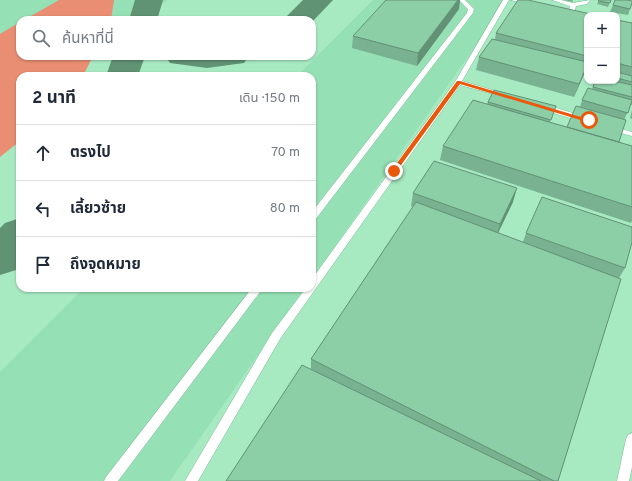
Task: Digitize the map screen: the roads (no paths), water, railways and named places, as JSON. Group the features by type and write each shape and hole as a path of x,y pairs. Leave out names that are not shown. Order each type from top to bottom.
{"lane":[{"path":"316,213 470,13 471,9 462,0"},
{"path":"316,280 458,82 506,0"},
{"path":"514,0 536,5"},
{"path":"555,0 573,5 585,3 587,0"},
{"path":"564,12 574,14 573,5"},
{"path":"458,82 511,98"},
{"path":"534,104 632,134"},
{"path":"110,481 255,292"},
{"path":"191,481 276,336 307,292"},
{"path":"623,481 632,439"}]}
